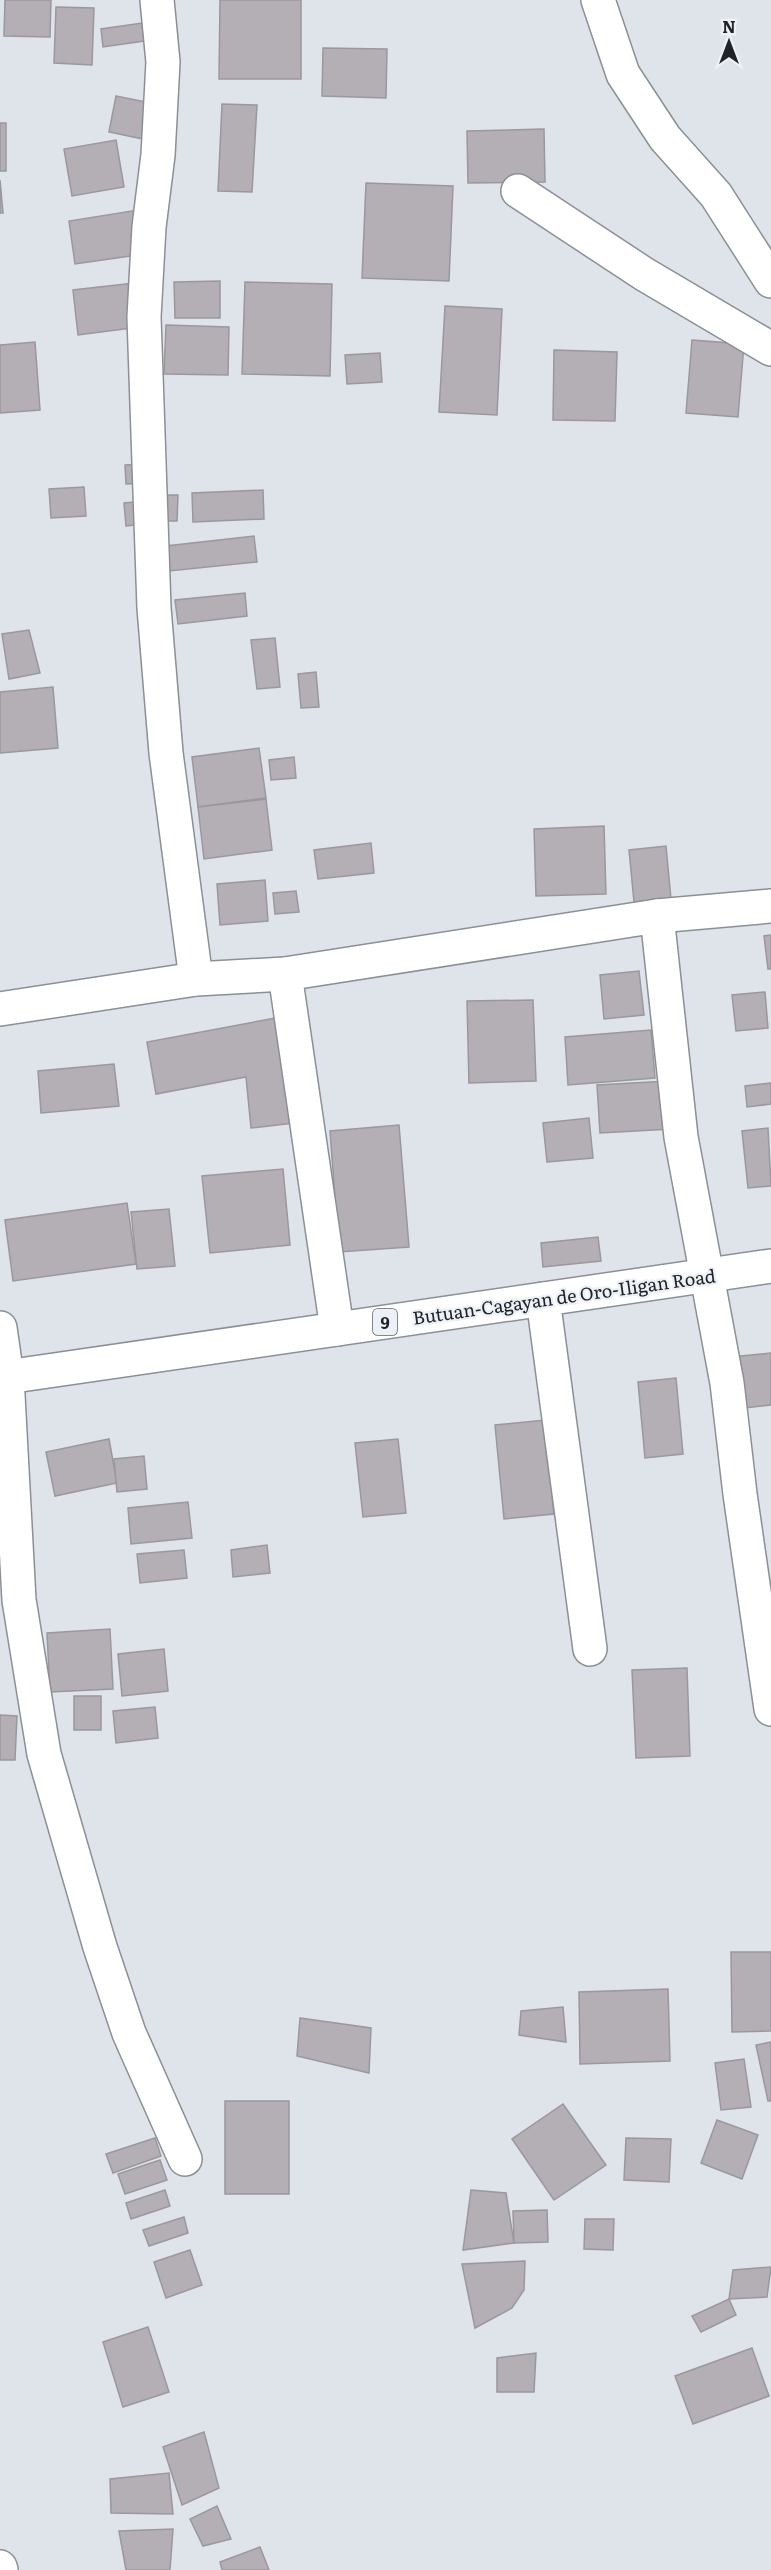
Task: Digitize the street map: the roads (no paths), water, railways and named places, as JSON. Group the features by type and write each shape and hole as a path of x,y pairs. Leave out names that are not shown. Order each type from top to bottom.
{"main road":[{"path":"157,0 163,62 158,156 149,227 144,317 154,609 166,753 196,979"},
{"path":"598,0 622,74 665,138 716,195 771,281"},
{"path":"518,191 644,274 771,349"},
{"path":"0,1009 196,979 285,974 657,916 771,906"},
{"path":"657,916 681,1137 728,1383 740,1494 771,1709"},
{"path":"285,974 337,1329"},
{"name":"Butuan-Cagayan de Oro-Iligan Road","path":"4,1378 771,1266"},
{"path":"543,1299 590,1649"},
{"path":"0,1328 19,1600 44,1754 100,1947 129,2033 185,2159"}]}
